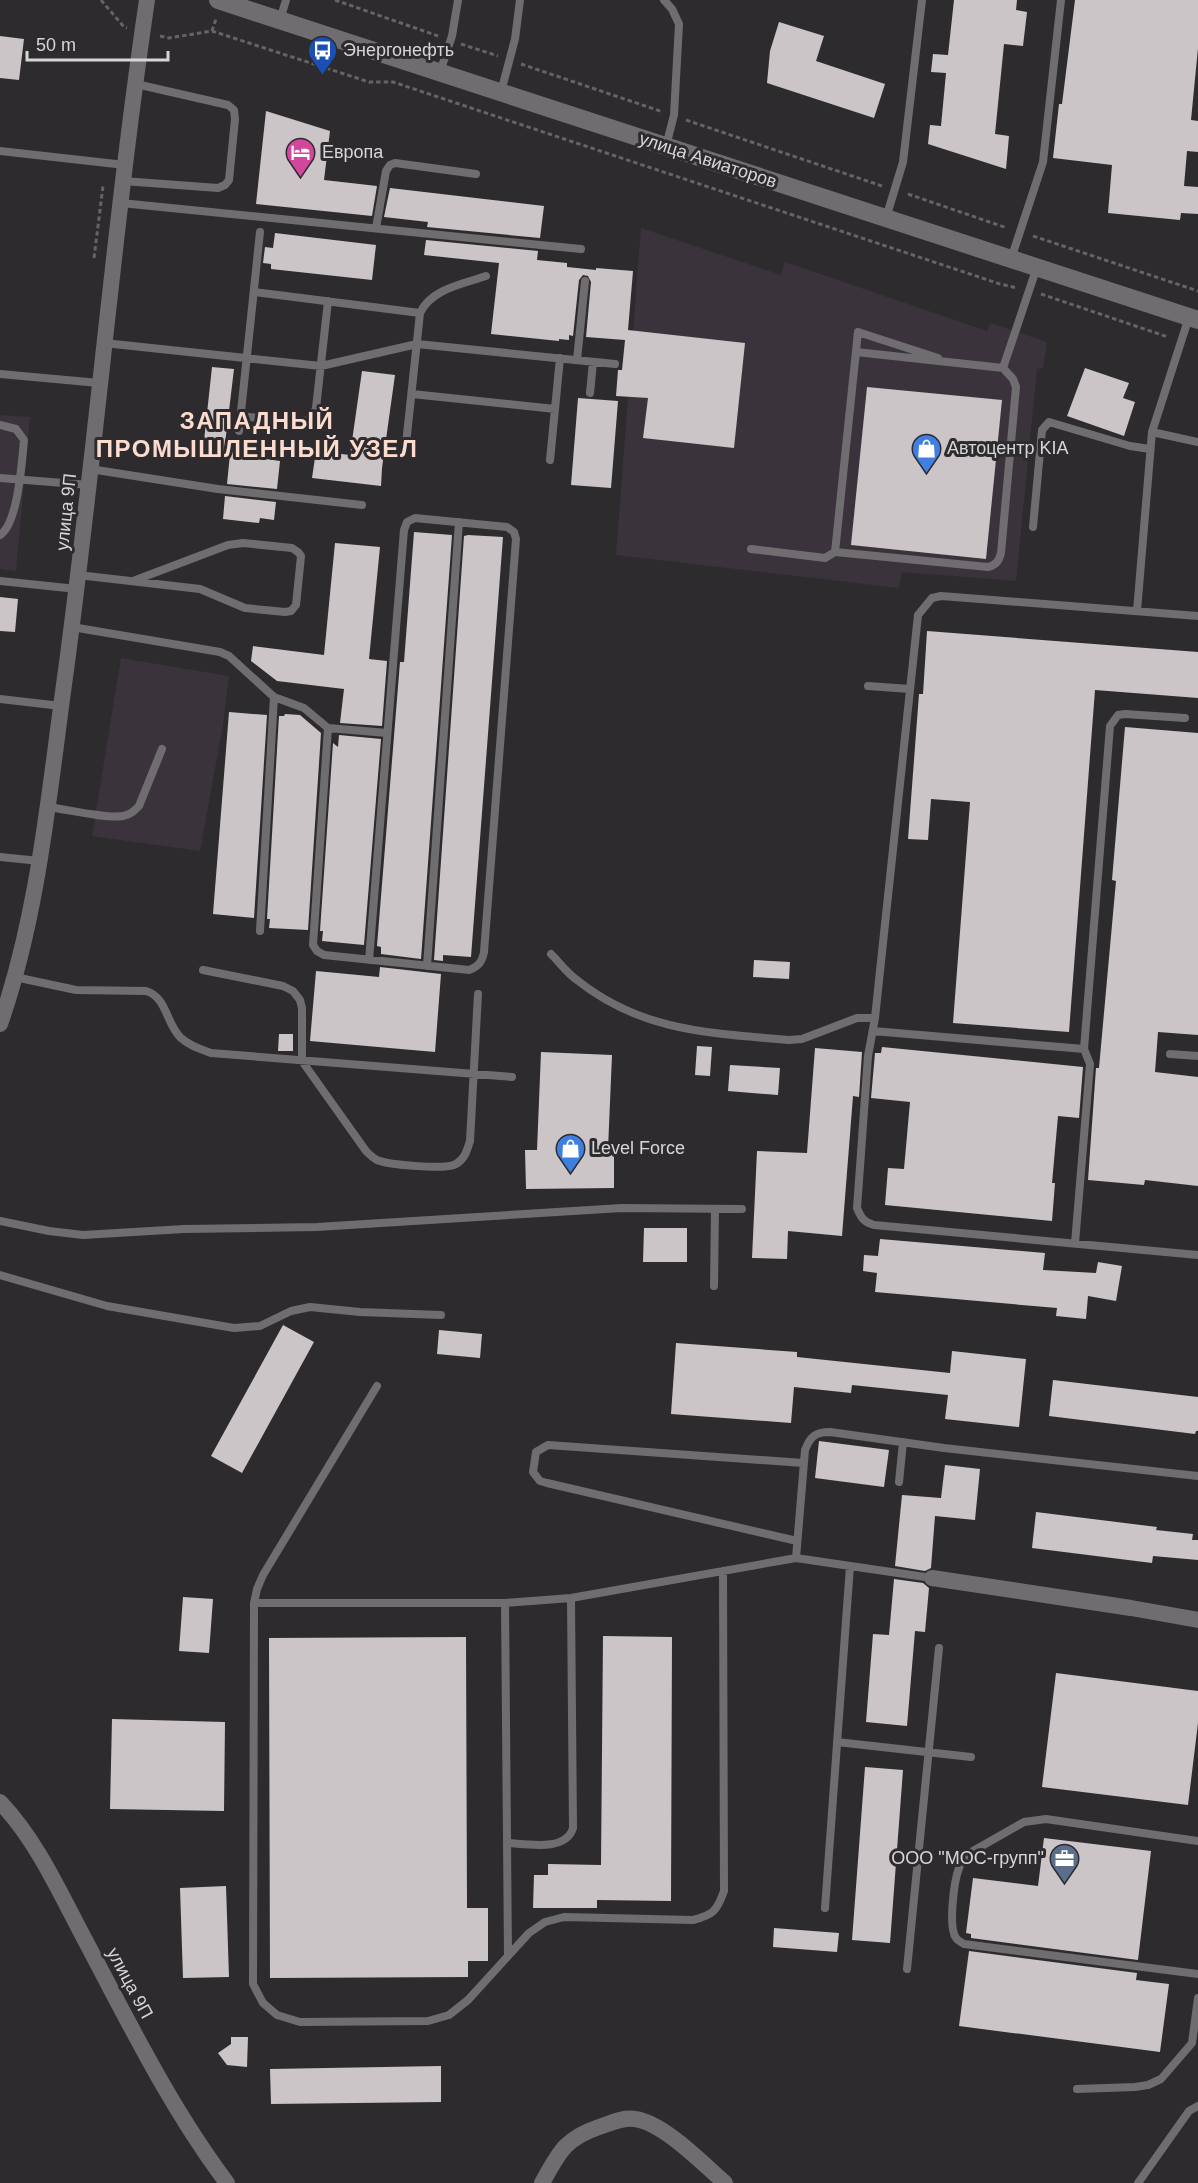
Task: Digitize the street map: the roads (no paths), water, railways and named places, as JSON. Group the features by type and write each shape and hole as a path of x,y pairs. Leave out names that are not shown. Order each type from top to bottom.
{"main road":[{"name":"улица Авиаторов","path":"218,0 1194,319"}],"street":[{"name":"улица 9П","path":"0,1024 4,1002 15,977 40,861 72,627 103,342 147,0"},
{"path":"932,1578 1198,1620"},
{"name":"улица 9П","path":"0,1802 28,1837 50,1873 161,2081 203,2151 227,2183"},
{"path":"542,2183 554,2159 566,2144 587,2131 619,2120 633,2118 648,2122 663,2130 725,2183"}],"lane":[{"path":"279,20 286,0"},
{"path":"440,72 451,40 458,0"},
{"path":"501,92 510,60 520,0"},
{"path":"664,0 672,9 679,24 674,116 665,146"},
{"path":"886,218 905,153 922,0"},
{"path":"1011,259 1043,162 1061,0"},
{"path":"0,151 218,189 225,185 229,180 234,110 228,105 136,84"},
{"path":"376,228 386,171 390,165 477,174"},
{"path":"121,203 581,249"},
{"path":"239,431 260,232"},
{"path":"1003,368 1036,267"},
{"path":"406,444 420,313 425,302 435,294 486,276"},
{"path":"577,360 585,280"},
{"path":"254,292 420,313"},
{"path":"241,416 300,423 313,416 316,408 328,301"},
{"path":"1137,611 1152,432 1181,342 1194,319"},
{"path":"835,552 858,332 957,364"},
{"path":"103,342 321,366 417,344 615,364"},
{"path":"751,549 825,558 835,552 988,567 995,565 1001,553 1016,387 1013,379 1003,368 856,352"},
{"path":"550,460 560,358"},
{"path":"590,393 593,362"},
{"path":"0,374 99,383"},
{"path":"412,394 555,408"},
{"path":"1033,528 1042,430 1049,422 1130,446 1150,449"},
{"path":"0,425 16,429 24,440 21,480 8,527 0,535"},
{"path":"1152,432 1198,442"},
{"path":"0,478 21,480 89,477 362,505"},
{"path":"328,728 313,945 324,955 369,960 469,970 476,967 482,962 484,952 516,539 514,532 507,527 415,518 407,522 404,530 369,960"},
{"path":"427,966 459,522"},
{"path":"0,581 133,581 200,589 245,608 285,612 291,611 296,605 301,556 292,548 243,543 228,545 133,581"},
{"path":"1198,616 941,596 932,598 918,615 875,1018 868,1056 857,1208 860,1216 866,1222 874,1225 1198,1255"},
{"path":"72,627 220,652 229,656 274,697 304,708 328,728 387,733"},
{"path":"868,686 910,689"},
{"path":"260,931 274,697"},
{"path":"0,699 61,706"},
{"path":"1075,1243 1090,1064 1084,1049 1110,726 1118,715 1125,714 1185,718"},
{"path":"47,807 111,816 132,813 139,806 162,749"},
{"path":"0,857 40,861"},
{"path":"551,954 574,978 594,993 662,1024 691,1031 789,1040 802,1039 856,1018 875,1018"},
{"path":"202,970 283,986 293,991 300,999 302,1008 302,1061 366,1151 375,1159 394,1165 453,1166 462,1160 470,1141 478,994"},
{"path":"15,977 75,990 155,993 172,1027 182,1038 193,1046 211,1053 512,1077"},
{"path":"873,1031 1084,1049"},
{"path":"1170,1054 1198,1056"},
{"path":"0,1221 83,1235 184,1229 317,1227 622,1208 742,1209"},
{"path":"714,1286 715,1209"},
{"path":"0,1275 107,1306 234,1328 260,1326 291,1311 310,1307 360,1312 441,1315"},
{"path":"377,1386 263,1575 254,1603 253,1984 263,2003 277,2015 300,2022 429,2021 449,2015 468,2000 529,1933 545,1922 564,1917 693,1920 709,1916 718,1906 724,1891 723,1570"},
{"path":"796,1558 805,1450 809,1439 818,1432 1198,1476"},
{"path":"899,1482 903,1442"},
{"path":"797,1541 547,1483 540,1481 533,1472 536,1452 548,1445 803,1463"},
{"path":"254,1603 505,1603 571,1598 796,1558 932,1578"},
{"path":"825,1908 850,1566"},
{"path":"507,1843 556,1844 564,1842 571,1835 573,1828 571,1598"},
{"path":"505,1603 508,1956"},
{"path":"907,1969 939,1648"},
{"path":"837,1742 971,1757"},
{"path":"1198,1840 1046,1819 1024,1822 966,1856 961,1862 952,1919 953,1931 957,1940 963,1944 1198,1974"},
{"path":"1077,2089 1135,2088 1161,2079 1195,2043 1198,1998"},
{"path":"1138,2183 1189,2112 1198,2106"}],"place":[{"name":"Энергонефть","path":"322,76"},
{"name":"Европа","path":"301,178"},
{"name":"Автоцентр KIA","path":"926,474"},
{"name":"Level Force","path":"570,1174"},
{"name":"ООО \"МОС-групп\"","path":"1065,1884"}],"district":[{"name":"ЗАПАДНЫЙ ПРОМЫШЛЕННЫЙ УЗЕЛ","path":"257,435"}]}
